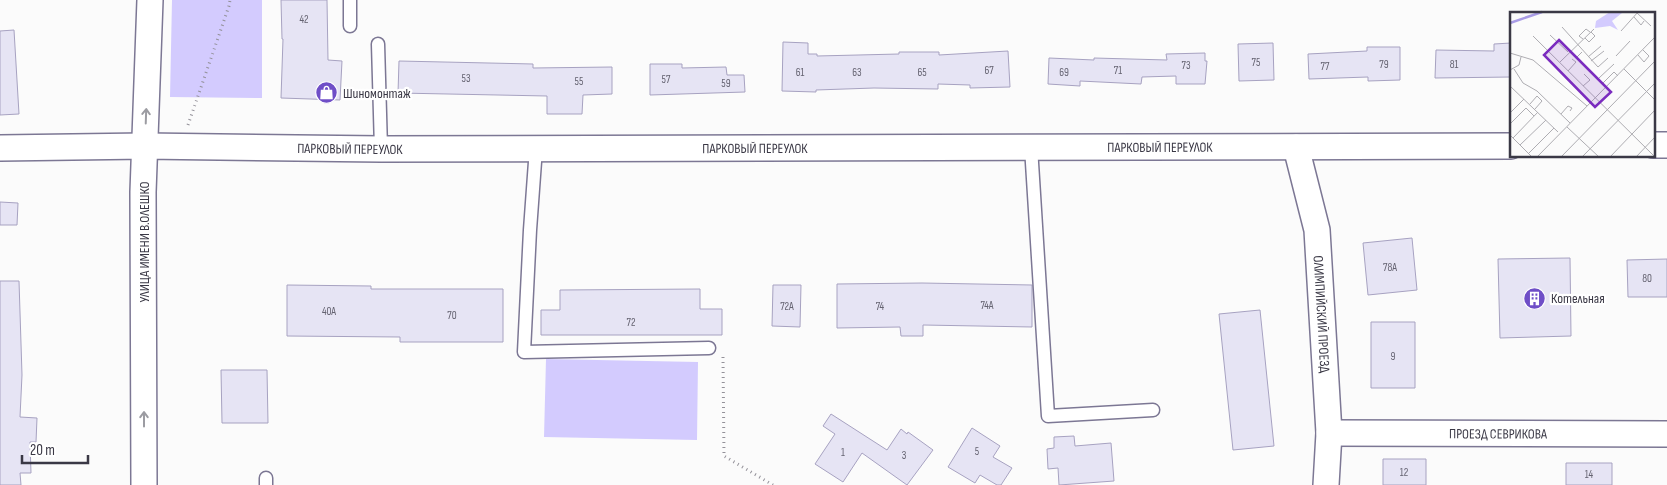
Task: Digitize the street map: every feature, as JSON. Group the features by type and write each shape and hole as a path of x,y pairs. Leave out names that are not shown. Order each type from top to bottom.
{"street":[{"name":"УЛИЦА ИМЕНИ В.ОЛЕШКО","path":"144,485 143,192 150,0"},
{"path":"1654,145 1667,145"},
{"name":"ПАРКОВЫЙ ПЕРЕУЛОК","path":"0,148 146,146 381,149 1510,146"},
{"name":"ОЛИМПИЙСКИЙ ПРОЕЗД","path":"1296,147 1317,230 1329,433 1326,485"},
{"name":"ПРОЕЗД СЕВРИКОВА","path":"1329,433 1667,434"}],"lane":[{"path":"350,0 350,26"},
{"path":"378,44 381,149"},
{"path":"536,148 524,352 709,348"},
{"path":"1031,148 1048,416 1153,410"}],"path":[{"path":"180,146 230,0"},
{"path":"709,348 723,348 724,456 773,485"}],"shaded area":[{"path":"172,0 262,0 262,98 170,97"},
{"path":"546,359 698,362 697,440 544,437"}],"building":[{"path":"281,0 327,0 328,60 342,61 340,100 281,98 283,39"},
{"path":"14,30 19,114 0,115 0,31"},
{"path":"783,42 808,43 808,54 817,54 817,56 899,54 899,52 939,52 939,55 1008,51 1010,87 970,88 970,85 938,84 938,89 874,88 816,90 816,92 782,91"},
{"path":"1273,43 1274,80 1239,81 1238,44"},
{"path":"1510,43 1510,77 1435,78 1436,50 1494,51 1494,44"},
{"path":"1367,47 1400,47 1400,80 1368,81 1368,77 1309,79 1308,54 1367,51"},
{"path":"1205,53 1205,61 1207,61 1205,84 1176,84 1176,76 1142,77 1141,84 1080,81 1080,86 1048,84 1049,58 1167,60 1166,54"},
{"path":"399,61 533,64 533,68 612,67 612,94 583,95 582,114 547,114 547,96 398,93"},
{"path":"650,64 682,64 682,68 726,67 727,75 744,75 745,92 650,95"},
{"path":"0,202 18,203 17,225 0,225"},
{"path":"1412,238 1417,290 1368,295 1363,243"},
{"name":"Котельная","path":"1570,258 1571,336 1500,338 1498,259"},
{"path":"1667,259 1667,297 1628,297 1627,260"},
{"path":"0,281 19,281 22,375 20,417 37,418 36,442 30,442 31,473 20,473 21,485 0,485"},
{"path":"837,284 1032,285 1032,327 923,325 923,336 901,336 900,327 837,328"},
{"path":"287,285 371,286 371,289 503,289 503,342 400,342 400,337 287,336"},
{"path":"773,285 801,285 800,327 772,326"},
{"path":"700,289 700,309 722,309 722,335 541,335 541,310 560,310 560,290"},
{"path":"1260,310 1274,446 1233,450 1219,314"},
{"path":"1371,322 1415,322 1415,388 1371,388"},
{"path":"221,370 267,370 268,423 222,423"},
{"path":"831,414 887,450 901,429 933,450 907,485 862,453 843,482 815,464 835,434 823,426"},
{"path":"972,428 1000,446 993,457 1012,468 1001,485 997,485 980,475 975,483 948,467"},
{"path":"1074,436 1075,446 1111,443 1114,481 1059,485 1058,468 1048,469 1047,449 1054,448 1054,437"},
{"path":"1383,459 1426,459 1426,485 1383,485"},
{"path":"1566,463 1612,463 1612,485 1566,485"}],"place":[{"name":"Шиномонтаж","path":"327,93"},
{"name":"Котельная","path":"1535,298"}]}
